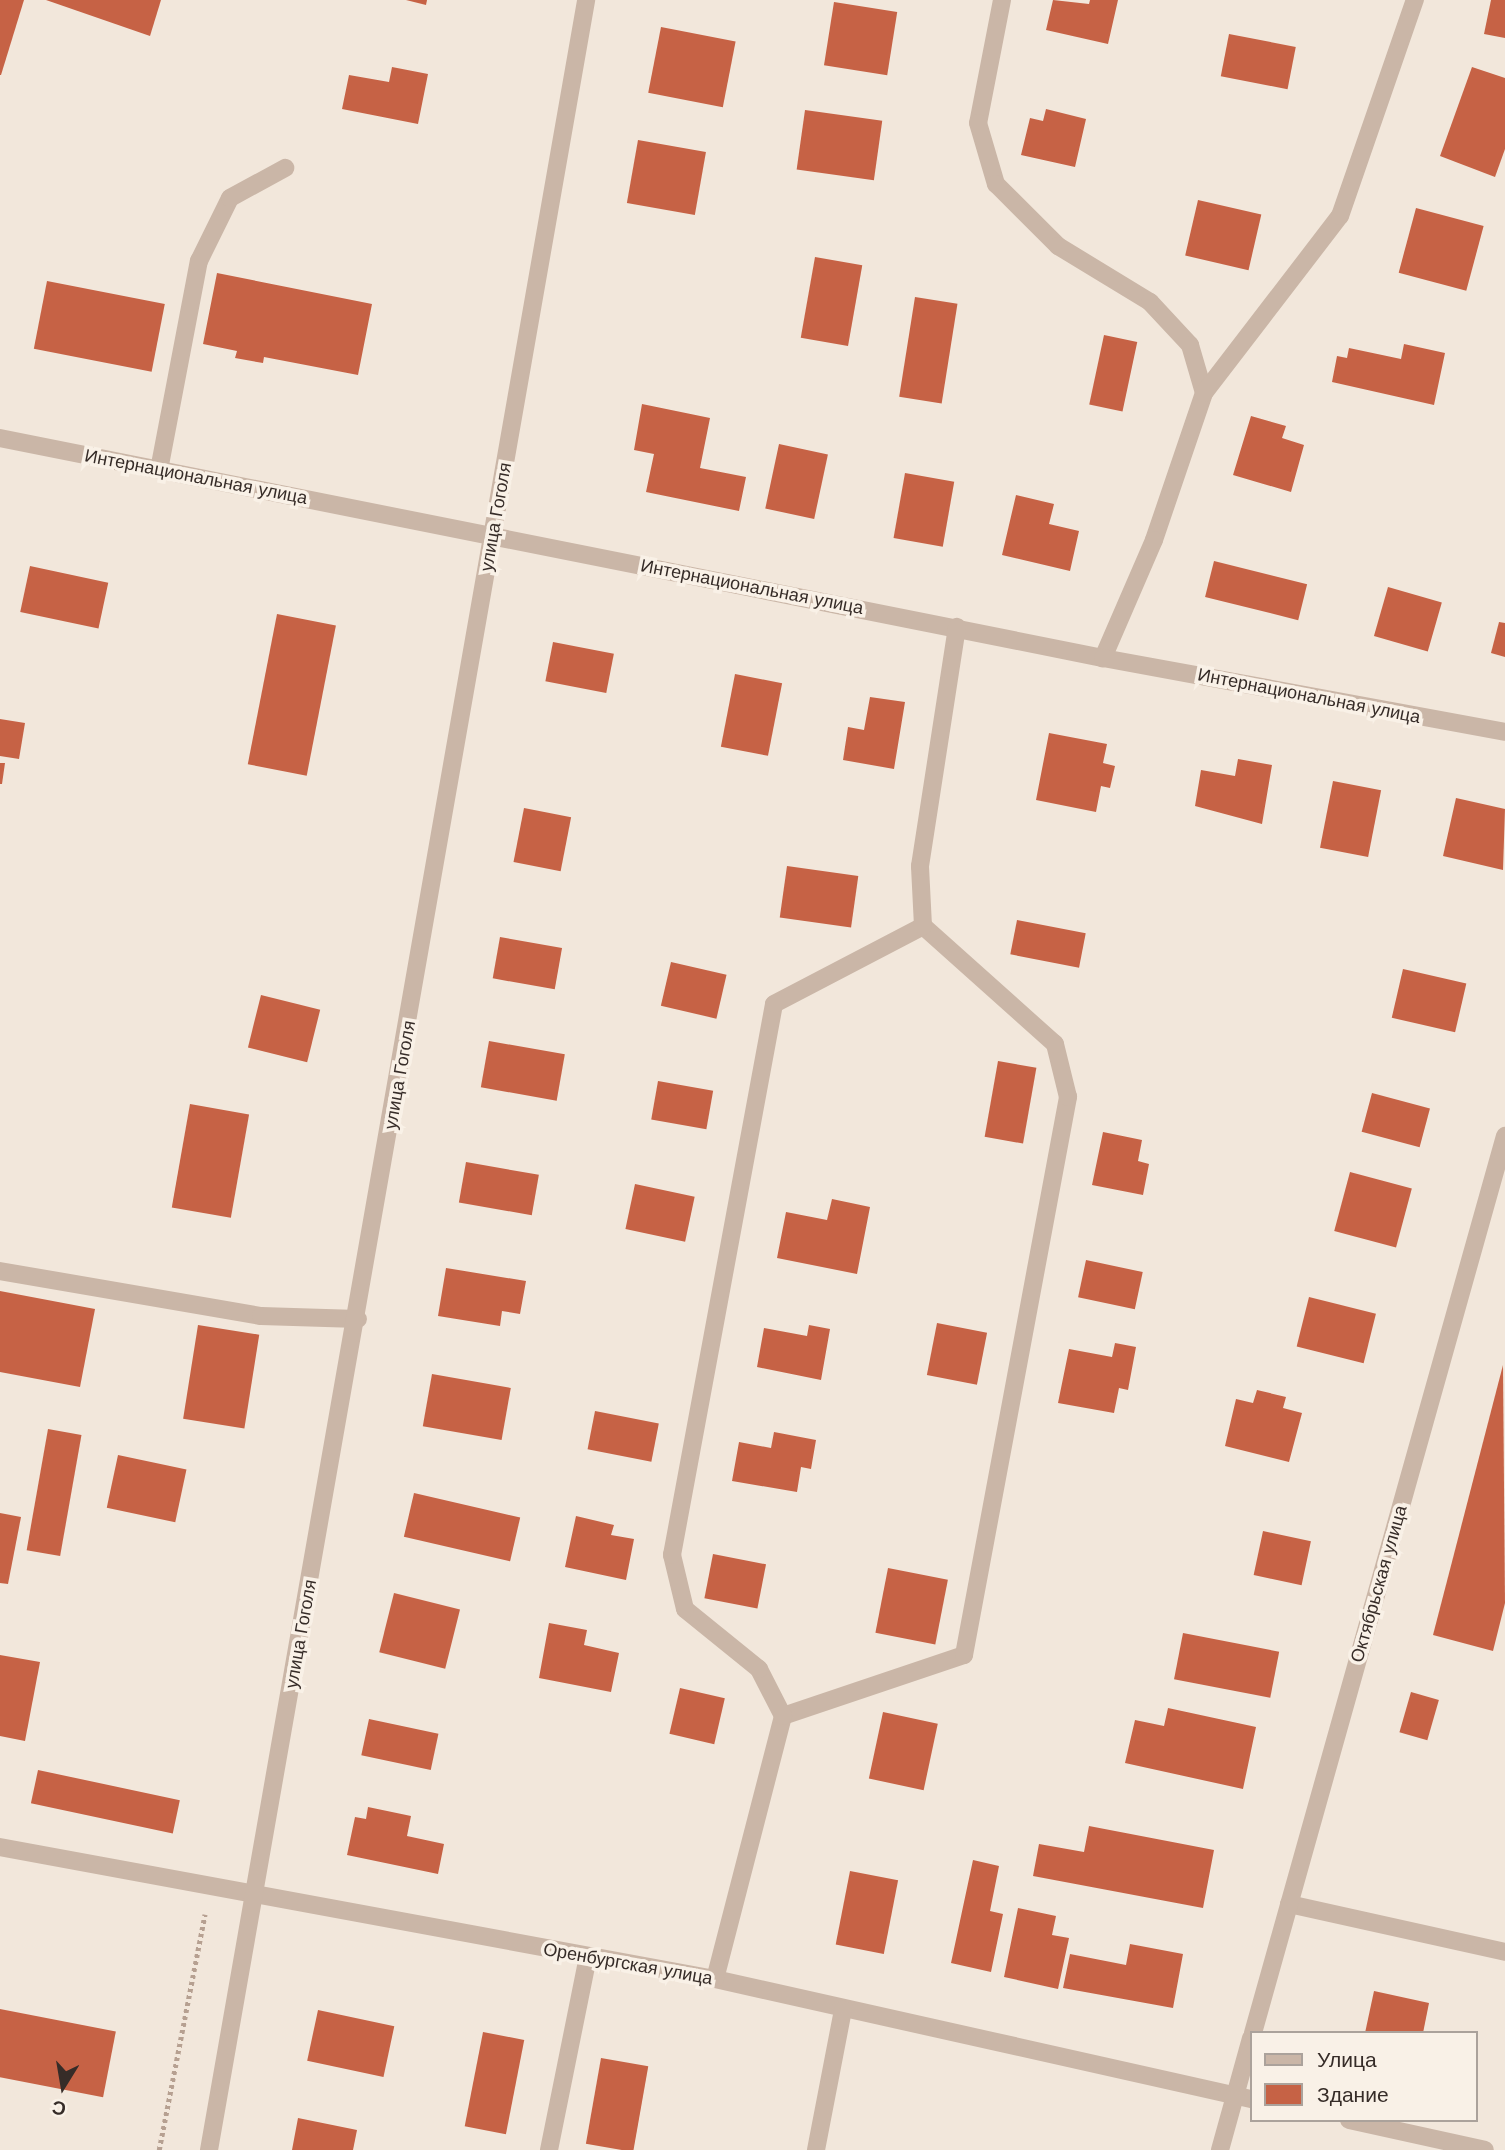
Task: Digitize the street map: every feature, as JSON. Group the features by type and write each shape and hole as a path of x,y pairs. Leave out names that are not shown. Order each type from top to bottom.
{"street":[{"name":"улица Гоголя","path":"209,2150 358,1320 586,0"},
{"path":"1002,0 978,123 996,184 1058,246 1150,302 1190,345 1204,393"},
{"path":"1103,658 1154,540 1204,393 1340,216 1415,0"},
{"path":"159,470 199,261 230,198 285,168"},
{"name":"Интернациональная улица","path":"0,438 1103,658 1505,732"},
{"path":"783,1716 964,1655 1069,1097 1055,1044 923,926 920,866 957,627"},
{"path":"715,1979 783,1716 759,1669 685,1609 672,1555 774,1004 923,926"},
{"name":"Октябрьская улица","path":"1254,2031 1505,1136"},
{"path":"0,1271 261,1316 358,1320"},
{"name":"Оренбургская улица","path":"0,1847 715,1979 843,2010 1243,2097"},
{"path":"1289,1904 1505,1952"},
{"path":"549,2150 588,1957"},
{"path":"816,2150 843,2010"},
{"path":"1220,2150 1243,2097 1250,2045"},
{"path":"1358,2122 1485,2150"}],"path":[{"path":"159,2150 211,1885"}],"building":[{"path":"0,0 24,0 1,75 0,75"},
{"path":"46,0 161,0 150,36"},
{"path":"406,0 427,0 426,5"},
{"path":"1053,0 1089,4 1090,0 1118,0 1108,44 1046,30"},
{"path":"1491,0 1505,0 1505,38 1484,34"},
{"path":"834,2 897,12 887,75 824,65"},
{"path":"661,27 736,42 723,107 648,93"},
{"path":"1229,34 1296,47 1288,89 1221,76"},
{"path":"392,67 428,74 418,124 342,109 349,75 389,82"},
{"path":"1472,67 1505,78 1505,149 1495,177 1440,156"},
{"path":"1046,109 1086,119 1075,167 1021,155 1030,118 1043,121"},
{"path":"805,110 882,121 874,180 797,169"},
{"path":"638,140 706,152 695,215 627,203"},
{"path":"1198,200 1261,215 1249,270 1185,256"},
{"path":"1416,208 1484,226 1466,291 1399,273"},
{"path":"815,257 862,265 848,346 801,338"},
{"path":"217,273 372,304 358,375 264,357 263,363 235,358 237,351 203,344"},
{"path":"47,281 165,304 152,372 34,349"},
{"path":"915,297 957,304 942,403 899,397"},
{"path":"1104,335 1137,342 1122,412 1089,404"},
{"path":"1404,344 1445,353 1434,405 1332,382 1337,356 1347,358 1349,348 1401,359"},
{"path":"642,404 710,418 700,468 746,477 739,511 646,492 654,454 634,450"},
{"path":"1251,416 1286,426 1282,438 1304,445 1291,492 1233,475"},
{"path":"779,444 828,454 814,519 765,509"},
{"path":"905,473 954,482 943,547 894,538"},
{"path":"1016,495 1054,504 1049,524 1079,531 1070,571 1002,555"},
{"path":"1214,561 1307,584 1298,620 1205,597"},
{"path":"30,566 108,583 98,629 20,612"},
{"path":"1388,587 1442,602 1428,651 1374,636"},
{"path":"277,614 336,625 307,776 248,764"},
{"path":"1499,622 1505,623 1505,657 1491,653"},
{"path":"553,642 614,654 606,693 545,681"},
{"path":"735,674 782,683 768,756 721,747"},
{"path":"870,697 905,702 894,769 843,760 848,727 864,730"},
{"path":"0,719 25,723 19,759 0,756"},
{"path":"1049,733 1107,744 1103,763 1115,766 1110,788 1101,786 1096,812 1036,800"},
{"path":"1238,759 1272,765 1262,824 1195,806 1201,770 1235,776"},
{"path":"0,763 5,763 2,784 0,784"},
{"path":"1333,781 1381,790 1368,857 1320,848"},
{"path":"1456,798 1505,809 1503,870 1443,856"},
{"path":"524,808 571,817 561,871 514,862"},
{"path":"787,866 858,876 851,928 780,917"},
{"path":"1017,920 1086,933 1079,968 1010,954"},
{"path":"500,937 562,948 555,989 493,978"},
{"path":"671,962 727,975 716,1019 661,1006"},
{"path":"1403,969 1466,984 1455,1032 1392,1018"},
{"path":"261,995 320,1010 307,1062 248,1047"},
{"path":"489,1041 565,1054 557,1101 481,1087"},
{"path":"998,1061 1036,1068 1023,1144 985,1137"},
{"path":"658,1081 713,1091 706,1129 651,1119"},
{"path":"1372,1093 1430,1109 1420,1147 1362,1132"},
{"path":"190,1104 249,1114 231,1218 172,1207"},
{"path":"1103,1132 1142,1140 1138,1161 1149,1164 1143,1195 1092,1185"},
{"path":"466,1162 539,1175 532,1215 459,1202"},
{"path":"1350,1172 1412,1189 1396,1247 1334,1231"},
{"path":"635,1184 695,1197 685,1242 625,1229"},
{"path":"832,1199 870,1207 857,1274 777,1258 786,1212 827,1220"},
{"path":"1086,1260 1143,1272 1135,1309 1078,1297"},
{"path":"446,1268 526,1281 520,1314 502,1311 500,1326 438,1316"},
{"path":"0,1291 95,1309 80,1387 0,1372"},
{"path":"1309,1297 1376,1314 1364,1363 1297,1346"},
{"path":"937,1323 987,1333 977,1385 927,1375"},
{"path":"198,1325 259,1335 244,1429 183,1419"},
{"path":"809,1325 830,1329 821,1380 757,1367 764,1328 807,1336"},
{"path":"1115,1343 1136,1347 1128,1390 1119,1388 1114,1413 1058,1403 1069,1349 1112,1357"},
{"path":"1503,1365 1505,1603 1493,1651 1433,1635"},
{"path":"432,1374 511,1388 502,1440 423,1426"},
{"path":"1257,1390 1286,1397 1283,1408 1302,1413 1289,1462 1225,1446 1236,1399 1253,1403"},
{"path":"595,1411 659,1423 651,1462 588,1449"},
{"path":"48,1429 81,1435 60,1556 27,1550"},
{"path":"774,1432 816,1440 811,1469 801,1467 797,1492 732,1481 739,1442 771,1448"},
{"path":"118,1455 186,1470 175,1522 107,1508"},
{"path":"414,1493 520,1518 510,1561 404,1537"},
{"path":"0,1513 21,1517 8,1584 0,1583"},
{"path":"576,1516 614,1525 611,1535 634,1539 626,1580 565,1567"},
{"path":"1263,1531 1311,1541 1302,1585 1254,1575"},
{"path":"713,1554 766,1564 757,1608 704,1598"},
{"path":"888,1568 948,1580 935,1644 875,1633"},
{"path":"394,1593 460,1609 445,1669 379,1652"},
{"path":"549,1623 587,1630 584,1645 619,1653 611,1692 539,1678"},
{"path":"1183,1633 1279,1652 1270,1698 1174,1679"},
{"path":"0,1655 40,1662 25,1741 0,1736"},
{"path":"680,1688 725,1698 714,1744 669,1734"},
{"path":"1411,1692 1439,1700 1427,1740 1399,1732"},
{"path":"1168,1708 1256,1727 1243,1789 1125,1763 1135,1720 1164,1726"},
{"path":"883,1712 938,1724 924,1790 869,1779"},
{"path":"369,1719 438,1734 431,1770 361,1755"},
{"path":"38,1770 180,1800 173,1833 31,1803"},
{"path":"368,1807 411,1816 407,1836 444,1844 438,1874 347,1855 355,1817 366,1819"},
{"path":"1089,1826 1214,1850 1203,1908 1033,1876 1039,1844 1084,1852"},
{"path":"973,1860 999,1866 990,1911 1003,1914 991,1972 951,1963"},
{"path":"850,1871 898,1880 884,1954 836,1945"},
{"path":"1018,1908 1056,1916 1052,1935 1069,1938 1058,1989 1004,1977"},
{"path":"1130,1944 1183,1954 1173,2008 1063,1988 1070,1954 1126,1965"},
{"path":"1374,1991 1429,2003 1423,2031 1365,2031"},
{"path":"0,2009 116,2032 103,2097 0,2077"},
{"path":"318,2010 394,2026 383,2077 307,2061"},
{"path":"483,2032 524,2040 506,2134 465,2126"},
{"path":"601,2058 648,2066 634,2150 586,2144"},
{"path":"298,2118 357,2130 353,2150 292,2150"}]}
